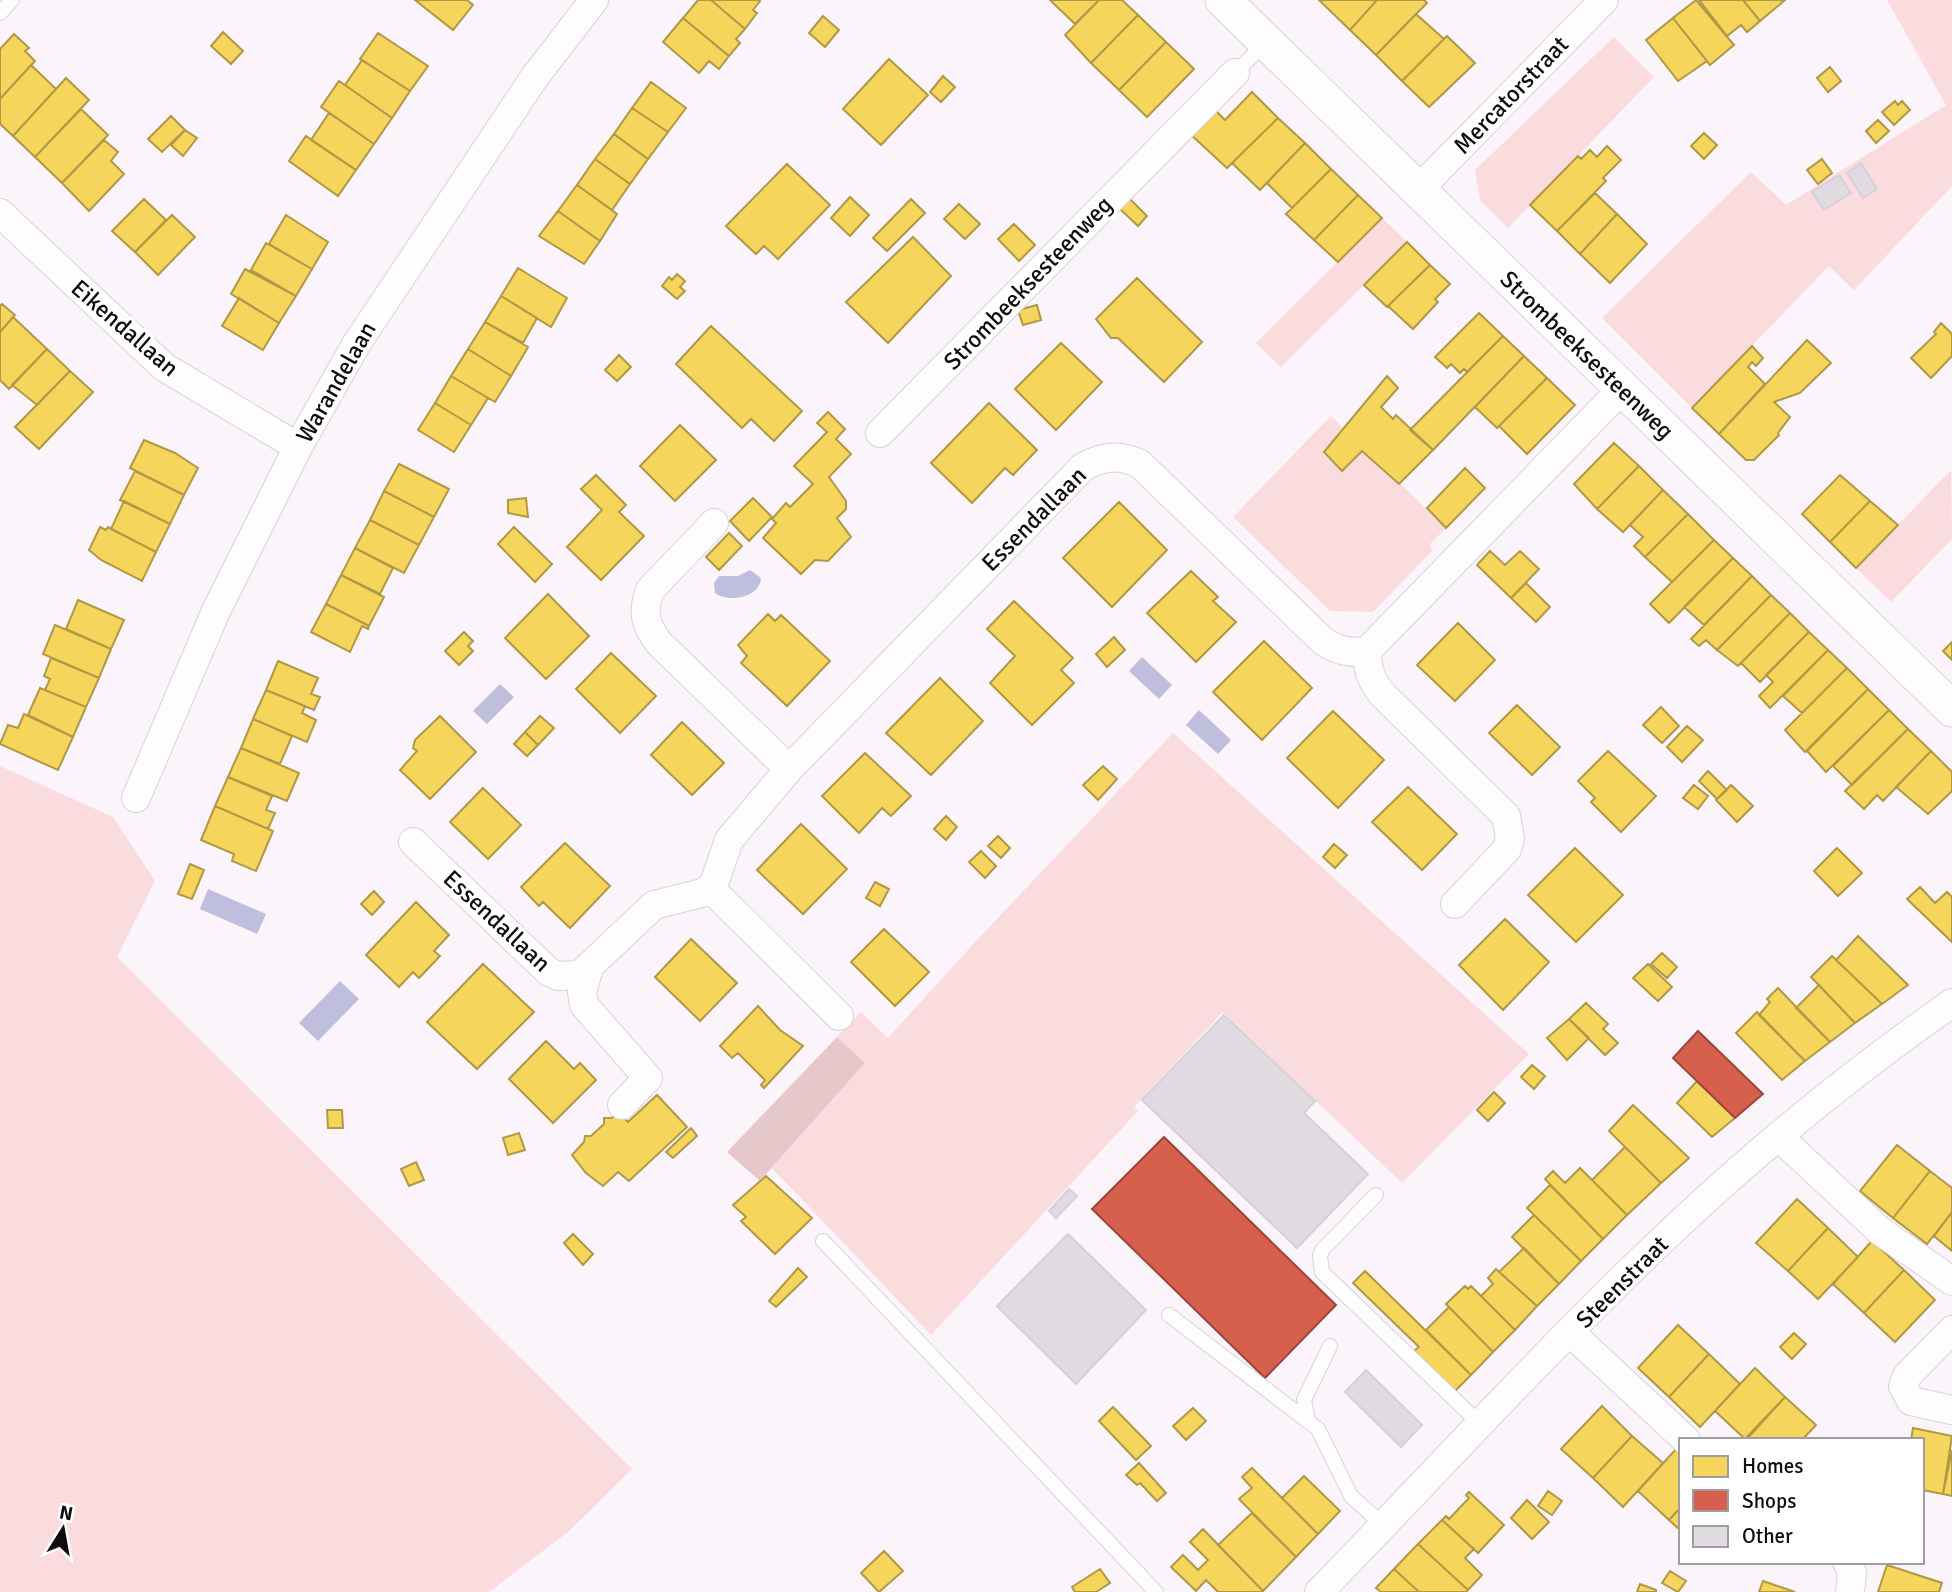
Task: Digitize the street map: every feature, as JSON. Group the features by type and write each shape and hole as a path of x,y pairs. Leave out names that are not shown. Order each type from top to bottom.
{"street":[{"name":"Warandelaan","path":"136,798 216,611 298,447 389,292 534,78 594,0"},
{"name":"Strombeeksesteenweg","path":"1223,0 1952,709"},
{"name":"Mercatorstraat","path":"1418,190 1604,0"},
{"name":"Strombeeksesteenweg","path":"880,433 1235,73"},
{"name":"Eikendallaan","path":"0,213 164,367 298,447"},
{"path":"1455,904 1507,849 1510,827 1499,808 1372,682 1367,667 1367,651 1622,388"},
{"name":"Essendallaan","path":"413,842 549,972 569,977 589,968 654,905 702,893 710,888 715,881 729,839 789,769 1083,467 1097,459 1128,458 1140,464 1323,641 1337,650 1352,653 1367,651"},
{"path":"714,523 650,590 645,603 645,618 659,643 789,769"},
{"path":"710,888 839,1016"},
{"name":"Essendallaan","path":"589,968 582,992 584,1005 648,1077 622,1105"},
{"name":"Steenstraat","path":"1319,1592 1480,1424 1671,1232 1777,1136 1952,1003"},
{"path":"1777,1136 1880,1231 1952,1281"},
{"path":"1952,1330 1907,1376 1903,1386 1911,1401 1952,1409"},
{"path":"1571,1333 1684,1438"},
{"path":"1848,1564 1852,1573 1850,1592"}],"lane":[{"path":"0,13 12,0"},
{"path":"1235,73 1266,42"},
{"path":"1376,1195 1323,1249 1320,1256 1322,1272 1480,1424"},
{"path":"823,1241 1156,1592"},
{"path":"1169,1315 1322,1432 1351,1496 1384,1526"},
{"path":"1308,1421 1304,1400 1330,1346"}],"shaded area":[{"path":"1887,0 1952,0 1952,186 1854,290 1829,266 1692,408 1602,318 1751,172 1786,205 1946,105"},
{"path":"1614,37 1654,77 1508,228 1480,200 1475,170"},
{"path":"1382,218 1407,242 1281,367 1256,343"},
{"path":"1331,416 1446,528 1430,544 1432,551 1373,612 1330,611 1233,517"},
{"path":"1951,470 1952,539 1891,602 1856,568"},
{"path":"1173,733 1529,1054 1402,1183 1223,1012 1134,1107 1138,1111 931,1335 772,1168 865,1063 837,1037 861,1012 888,1038"},
{"path":"0,766 113,817 155,881 117,957 632,1469 568,1532 489,1592 0,1592"},
{"path":"837,1037 865,1063 760,1181 727,1152"}],"water":[{"path":"750,570 761,578 759,585 749,594 728,598 715,593 714,583 719,576 738,576"},
{"path":"1142,657 1172,685 1159,699 1129,671"},
{"path":"500,684 514,697 487,724 473,711"},
{"path":"1199,710 1231,740 1218,754 1186,725"},
{"path":"208,889 266,914 257,934 200,909"},
{"path":"340,981 359,999 318,1041 299,1023"}],"building: Homes":[{"path":"415,0 467,0 473,5 453,30"},
{"path":"698,0 711,0 745,29 736,39 740,43 729,56 683,18"},
{"path":"711,0 760,1 753,10 757,13 745,29"},
{"path":"1050,0 1099,0 1075,24"},
{"path":"1099,0 1122,0 1138,15 1091,63 1065,35"},
{"path":"1319,0 1377,0 1350,30"},
{"path":"1377,0 1424,0 1427,3 1376,55 1350,30"},
{"path":"1696,0 1734,45 1710,65 1673,18"},
{"path":"1699,0 1743,0 1760,21 1747,32 1741,25 1727,36"},
{"path":"1743,0 1785,0 1760,21"},
{"path":"1416,14 1444,39 1402,81 1376,55"},
{"path":"1138,15 1166,42 1119,90 1091,63"},
{"path":"823,16 839,30 825,47 809,33"},
{"path":"683,18 729,56 719,69 709,61 699,73 663,42"},
{"path":"1673,18 1707,61 1678,81 1646,40"},
{"path":"223,32 243,51 231,64 211,46"},
{"path":"378,33 428,66 410,91 360,59"},
{"path":"14,34 29,48 25,51 35,61 0,99 0,49"},
{"path":"1447,36 1475,63 1429,107 1402,81"},
{"path":"1166,42 1194,69 1147,117 1119,90"},
{"path":"889,59 928,95 881,145 843,109"},
{"path":"362,60 410,91 392,118 345,85"},
{"path":"31,65 56,89 13,136 0,124 0,99"},
{"path":"1830,67 1841,81 1828,92 1817,78"},
{"path":"943,76 955,87 941,102 930,92"},
{"path":"66,78 89,100 35,157 13,136"},
{"path":"339,81 392,118 374,144 321,107"},
{"path":"651,82 686,108 668,132 632,108"},
{"path":"1252,92 1278,118 1227,168 1189,133 1213,108 1225,120"},
{"path":"1895,101 1898,105 1902,101 1910,110 1894,125 1882,112"},
{"path":"632,108 668,132 648,159 614,134"},
{"path":"81,109 108,135 62,183 35,157"},
{"path":"329,113 374,144 356,170 311,140"},
{"path":"171,116 185,130 162,152 148,139"},
{"path":"1278,118 1305,143 1260,190 1232,163"},
{"path":"1878,120 1889,131 1876,143 1866,131"},
{"path":"185,130 197,138 183,156 171,145"},
{"path":"1704,133 1717,145 1704,159 1691,146"},
{"path":"614,134 648,159 630,184 595,159"},
{"path":"306,136 356,170 338,196 289,161"},
{"path":"104,140 118,152 111,161 124,174 89,211 62,183"},
{"path":"1305,143 1331,169 1292,208 1267,183"},
{"path":"1607,146 1621,160 1603,178 1606,181 1557,231 1530,205 1578,156 1581,159 1590,150 1597,157"},
{"path":"595,159 630,184 612,210 577,185"},
{"path":"1822,159 1832,173 1818,184 1807,170"},
{"path":"787,164 830,205 778,259 764,246 756,254 726,226"},
{"path":"1331,169 1358,195 1314,240 1286,214"},
{"path":"577,185 617,214 600,241 558,211"},
{"path":"1595,193 1617,214 1580,254 1557,231"},
{"path":"1358,195 1382,218 1338,262 1314,240"},
{"path":"850,197 869,215 850,236 831,218"},
{"path":"1129,198 1147,216 1138,226 1119,208"},
{"path":"144,199 166,220 135,252 112,231"},
{"path":"911,199 925,213 887,251 873,238"},
{"path":"959,204 980,224 965,239 944,219"},
{"path":"558,211 600,241 584,264 539,236"},
{"path":"1617,214 1647,244 1610,283 1580,254"},
{"path":"172,215 195,237 158,275 135,252"},
{"path":"286,215 328,242 312,269 269,244"},
{"path":"1014,224 1035,245 1019,261 998,239"},
{"path":"913,237 951,276 888,343 846,302"},
{"path":"1407,242 1430,265 1387,307 1364,285"},
{"path":"266,243 312,269 296,296 251,270"},
{"path":"1430,265 1450,284 1435,299 1438,302 1413,329 1388,306"},
{"path":"518,268 567,298 551,327 501,296"},
{"path":"245,269 296,296 279,323 231,294"},
{"path":"677,274 685,281 680,287 685,291 677,299 662,286 669,277 672,280"},
{"path":"1137,278 1202,342 1164,382 1118,338 1111,338 1096,319"},
{"path":"501,296 537,318 523,343 485,322"},
{"path":"239,298 279,323 263,350 222,326"},
{"path":"2,304 15,315 0,332 0,306"},
{"path":"1037,305 1041,320 1023,325 1018,310"},
{"path":"1479,313 1503,336 1467,372 1464,369 1460,373 1451,364 1447,368 1435,357"},
{"path":"13,317 47,349 9,389 0,380 0,332"},
{"path":"485,322 528,347 511,376 468,349"},
{"path":"1941,323 1952,334 1952,356 1931,378 1911,358 1936,334 1934,332"},
{"path":"711,326 802,411 774,441 751,419 742,428 676,364"},
{"path":"1503,336 1524,356 1433,450 1410,430"},
{"path":"1807,340 1831,363 1800,393 1774,402 1790,417 1779,435 1754,460 1746,460 1719,434"},
{"path":"1061,343 1102,382 1056,430 1015,389"},
{"path":"1752,346 1763,358 1756,366 1752,362 1748,367 1765,384 1719,434 1692,408"},
{"path":"47,349 70,371 37,405 12,385"},
{"path":"468,349 511,376 495,402 451,376"},
{"path":"619,355 631,367 617,381 605,370"},
{"path":"1524,356 1547,378 1497,428 1475,407"},
{"path":"70,371 93,392 39,449 15,427"},
{"path":"451,376 488,398 471,425 435,403"},
{"path":"1387,376 1398,388 1381,407 1393,419 1396,415 1433,450 1399,484 1362,451 1342,471 1324,452"},
{"path":"1547,378 1575,405 1527,454 1499,426"},
{"path":"435,403 471,425 454,452 418,430"},
{"path":"989,403 1037,450 1013,475 1005,468 972,503 931,463"},
{"path":"828,412 845,429 836,439 851,454 829,477 846,501 846,509 837,518 851,537 828,561 815,560 801,574 763,538 776,523 772,519 786,503 790,507 813,484 794,466 827,432 817,423"},
{"path":"680,425 716,460 675,501 640,466"},
{"path":"144,440 175,453 198,468 184,495 130,468"},
{"path":"1614,443 1639,466 1597,509 1574,484"},
{"path":"399,464 449,489 434,517 384,491"},
{"path":"1639,466 1663,490 1623,532 1597,509"},
{"path":"1465,468 1485,488 1446,528 1427,508"},
{"path":"135,471 184,495 170,524 120,500"},
{"path":"596,475 626,505 619,512 644,536 601,580 567,547 602,510 581,489"},
{"path":"1840,475 1870,501 1830,542 1802,514"},
{"path":"1663,490 1688,514 1645,557 1634,546 1643,537 1630,525"},
{"path":"384,491 434,517 419,545 370,520"},
{"path":"526,498 528,517 508,513 508,500"},
{"path":"753,498 772,517 749,541 730,521"},
{"path":"124,501 170,524 156,552 111,529"},
{"path":"1870,501 1898,525 1856,568 1830,542"},
{"path":"1119,502 1167,550 1112,607 1063,558"},
{"path":"1688,514 1714,540 1672,582 1645,557"},
{"path":"370,520 419,545 404,573 355,548"},
{"path":"100,527 106,530 108,527 156,552 142,581 101,560 89,550"},
{"path":"514,527 552,564 535,582 498,544"},
{"path":"729,533 742,546 719,570 706,557"},
{"path":"1714,540 1733,558 1669,623 1650,604"},
{"path":"355,548 393,568 380,594 341,575"},
{"path":"1490,551 1505,565 1520,551 1539,569 1511,598 1477,565"},
{"path":"1733,558 1752,576 1704,625 1684,607"},
{"path":"1191,571 1218,597 1213,601 1236,622 1196,662 1147,613"},
{"path":"341,575 384,597 369,626 326,604"},
{"path":"1752,576 1771,595 1717,650 1706,640 1699,646 1691,639"},
{"path":"1526,583 1550,607 1536,622 1511,598"},
{"path":"548,594 589,636 546,679 505,638"},
{"path":"1771,595 1790,613 1738,666 1717,650"},
{"path":"78,600 124,620 111,649 66,629"},
{"path":"1014,601 1073,658 1061,670 1074,683 1032,725 990,683 1015,656 987,629"},
{"path":"326,604 369,626 368,629 362,626 350,652 311,632"},
{"path":"1790,613 1809,632 1760,682 1741,663"},
{"path":"768,614 775,621 781,615 830,661 787,706 741,663 747,656 738,645"},
{"path":"1458,623 1495,660 1455,701 1417,665"},
{"path":"55,625 111,649 99,678 43,654"},
{"path":"464,632 473,641 468,646 473,651 459,665 445,651"},
{"path":"1809,632 1828,650 1770,708 1759,696 1773,682 1766,675"},
{"path":"1114,637 1125,650 1107,667 1096,654"},
{"path":"1264,641 1312,688 1262,740 1213,692"},
{"path":"1952,642 1952,660 1943,651"},
{"path":"1828,650 1847,668 1802,713 1783,696"},
{"path":"611,653 656,696 620,733 576,689"},
{"path":"51,658 99,678 86,707 45,690 50,679 44,676"},
{"path":"278,661 318,678 311,694 320,697 314,710 266,690"},
{"path":"1847,668 1868,689 1805,752 1785,730"},
{"path":"940,678 983,721 931,775 886,733"},
{"path":"40,688 86,707 73,737 28,715"},
{"path":"1868,689 1889,710 1826,772 1807,751"},
{"path":"266,690 305,706 302,713 316,720 307,742 253,719"},
{"path":"1517,705 1560,747 1532,775 1489,733"},
{"path":"1661,707 1679,726 1662,743 1643,725"},
{"path":"1889,710 1908,729 1852,785 1833,766"},
{"path":"1333,711 1384,760 1338,808 1287,758"},
{"path":"24,714 73,737 58,770 0,744 8,725 18,728"},
{"path":"440,716 476,752 430,799 400,770 417,751 413,748 415,740"},
{"path":"540,716 554,728 538,745 525,732"},
{"path":"253,719 292,736 280,764 241,748"},
{"path":"682,722 724,763 692,795 651,755"},
{"path":"1687,726 1703,740 1682,762 1667,747"},
{"path":"1908,729 1931,751 1883,801 1877,795 1864,809 1845,791"},
{"path":"525,732 538,745 527,756 514,744"},
{"path":"241,748 299,773 287,801 228,777"},
{"path":"1608,751 1656,796 1621,832 1591,802 1595,798 1578,781"},
{"path":"1931,751 1952,772 1952,791 1928,814 1896,787"},
{"path":"865,753 911,796 891,816 882,808 859,833 822,796"},
{"path":"1103,766 1117,779 1098,800 1083,785"},
{"path":"1708,771 1727,790 1717,799 1699,781"},
{"path":"228,777 272,796 266,810 275,813 268,829 215,806"},
{"path":"1694,785 1708,796 1698,809 1683,798"},
{"path":"1731,785 1753,806 1737,822 1716,800"},
{"path":"1408,787 1457,834 1422,870 1372,822"},
{"path":"483,788 521,825 488,859 450,822"},
{"path":"215,806 273,831 256,871 232,861 234,854 201,840"},
{"path":"946,816 957,827 946,840 934,829"},
{"path":"801,824 847,869 803,914 757,870"},
{"path":"998,836 1010,848 1001,858 988,846"},
{"path":"565,843 610,886 570,928 543,902 539,906 521,887"},
{"path":"1334,844 1347,855 1335,868 1323,857"},
{"path":"1575,848 1623,895 1576,942 1528,895"},
{"path":"1837,848 1862,873 1838,896 1814,871"},
{"path":"981,851 996,866 985,878 969,862"},
{"path":"190,864 204,870 192,899 178,894"},
{"path":"875,882 889,889 880,906 866,898"},
{"path":"1920,887 1935,903 1947,892 1952,897 1952,942 1907,899"},
{"path":"374,891 384,902 372,915 361,904"},
{"path":"416,902 449,935 434,951 440,956 419,978 413,972 399,987 366,955"},
{"path":"1505,919 1549,962 1503,1010 1459,965"},
{"path":"884,929 929,972 895,1006 851,962"},
{"path":"1858,936 1908,985 1882,1004 1836,960"},
{"path":"691,939 737,983 700,1021 655,977"},
{"path":"1662,953 1677,967 1667,978 1651,964"},
{"path":"1832,956 1882,1004 1855,1023 1811,977"},
{"path":"483,964 534,1012 477,1069 427,1022"},
{"path":"1648,964 1672,987 1658,1001 1633,978"},
{"path":"1819,985 1855,1023 1830,1042 1796,1008"},
{"path":"1778,988 1830,1042 1805,1061 1759,1015 1770,1002 1767,999"},
{"path":"1586,1003 1608,1024 1603,1029 1618,1043 1605,1055 1569,1019"},
{"path":"758,1006 780,1030 803,1046 764,1088 761,1085 765,1080 738,1053 732,1058 720,1046"},
{"path":"1757,1012 1805,1061 1782,1080 1736,1033"},
{"path":"1569,1019 1589,1038 1567,1060 1547,1038"},
{"path":"546,1041 574,1069 580,1063 596,1080 553,1123 509,1079"},
{"path":"1532,1065 1545,1076 1534,1089 1521,1077"},
{"path":"1697,1081 1735,1118 1712,1137 1677,1103"},
{"path":"1494,1092 1505,1103 1488,1121 1477,1110"},
{"path":"657,1095 687,1127 629,1181 618,1172 603,1186 586,1173 572,1155 584,1142 585,1136 591,1136 604,1124 604,1118 612,1118 617,1112 628,1122"},
{"path":"1633,1105 1689,1158 1661,1183 1609,1131"},
{"path":"327,1110 342,1110 343,1128 328,1128"},
{"path":"691,1128 697,1136 673,1158 666,1152"},
{"path":"519,1133 525,1150 508,1155 503,1138"},
{"path":"1897,1145 1930,1171 1893,1218 1860,1191"},
{"path":"1625,1147 1661,1183 1627,1215 1592,1180"},
{"path":"416,1162 424,1180 409,1186 401,1169"},
{"path":"1580,1168 1627,1215 1603,1239 1545,1179 1553,1171 1565,1183"},
{"path":"1930,1171 1952,1188 1952,1212 1927,1244 1893,1218"},
{"path":"766,1176 812,1218 775,1254 741,1221 746,1217 733,1205"},
{"path":"1550,1185 1603,1239 1581,1261 1527,1208"},
{"path":"1797,1199 1828,1228 1788,1271 1756,1243"},
{"path":"1952,1212 1952,1251 1934,1236"},
{"path":"1534,1215 1581,1261 1559,1284 1512,1237"},
{"path":"1828,1228 1858,1257 1818,1299 1788,1271"},
{"path":"573,1234 593,1254 583,1265 564,1243"},
{"path":"1872,1241 1904,1270 1864,1313 1833,1284"},
{"path":"1524,1248 1559,1284 1537,1306 1499,1272"},
{"path":"798,1268 807,1277 776,1307 769,1301"},
{"path":"1496,1269 1537,1306 1515,1330 1481,1296 1493,1284 1488,1278"},
{"path":"1904,1270 1935,1300 1895,1342 1864,1313"},
{"path":"1365,1271 1471,1375 1454,1392 1414,1351 1419,1347 1353,1283"},
{"path":"1465,1286 1468,1289 1471,1286 1515,1330 1493,1352 1446,1304"},
{"path":"1449,1307 1493,1352 1471,1375 1426,1330"},
{"path":"1678,1325 1709,1354 1669,1397 1638,1368"},
{"path":"1794,1333 1806,1344 1792,1359 1780,1347"},
{"path":"1709,1354 1740,1384 1700,1427 1669,1397"},
{"path":"1755,1368 1785,1397 1746,1438 1715,1411"},
{"path":"1785,1397 1816,1425 1804,1438 1748,1438"},
{"path":"1602,1406 1632,1436 1593,1478 1561,1449"},
{"path":"1113,1407 1151,1446 1136,1460 1099,1421"},
{"path":"1193,1408 1206,1421 1186,1440 1173,1426"},
{"path":"1913,1428 1952,1436 1943,1494 1924,1490 1924,1438 1911,1438"},
{"path":"1632,1436 1663,1463 1623,1507 1593,1478"},
{"path":"1677,1448 1679,1509 1669,1520 1638,1491"},
{"path":"1952,1450 1952,1496 1943,1494"},
{"path":"1139,1463 1166,1493 1157,1501 1140,1483 1137,1485 1126,1475"},
{"path":"1252,1468 1318,1534 1296,1557 1239,1499 1252,1488 1242,1477"},
{"path":"1304,1476 1340,1511 1318,1534 1282,1498"},
{"path":"1548,1491 1562,1501 1552,1515 1538,1506"},
{"path":"1469,1492 1504,1525 1478,1553 1442,1520 1446,1516 1449,1519 1469,1498 1466,1495"},
{"path":"1527,1500 1549,1522 1532,1539 1511,1518"},
{"path":"1679,1509 1679,1529 1669,1520"},
{"path":"1252,1513 1296,1557 1263,1591 1218,1545"},
{"path":"1442,1520 1474,1549 1465,1558 1482,1575 1468,1590 1418,1544"},
{"path":"1203,1529 1262,1592 1218,1592 1206,1580 1196,1591 1171,1567 1183,1555 1198,1570 1208,1560 1190,1542"},
{"path":"1418,1544 1468,1590 1419,1592 1394,1569"},
{"path":"884,1551 903,1571 879,1592 861,1573"},
{"path":"1887,1565 1942,1583 1939,1592 1878,1592"},
{"path":"1100,1569 1110,1583 1096,1592 1075,1592 1072,1587"},
{"path":"1394,1569 1419,1592 1381,1592 1376,1588"},
{"path":"1670,1571 1686,1581 1678,1592 1662,1583"},
{"path":"1763,1581 1795,1592 1759,1592"},
{"path":"1640,1584 1656,1590 1656,1592 1637,1592"}],"building: Shops":[{"path":"1698,1031 1763,1094 1735,1118 1673,1058"},
{"path":"1164,1137 1336,1305 1265,1378 1092,1209"}],"building: Other":[{"path":"1861,163 1877,189 1863,198 1847,173"},
{"path":"1839,175 1851,193 1824,210 1812,192"},
{"path":"1224,1015 1315,1101 1304,1113 1368,1174 1297,1248 1142,1100"},
{"path":"1069,1189 1077,1196 1056,1218 1049,1211"},
{"path":"1068,1234 1146,1310 1076,1384 997,1306"},
{"path":"1366,1370 1422,1425 1401,1447 1345,1392"}]}
